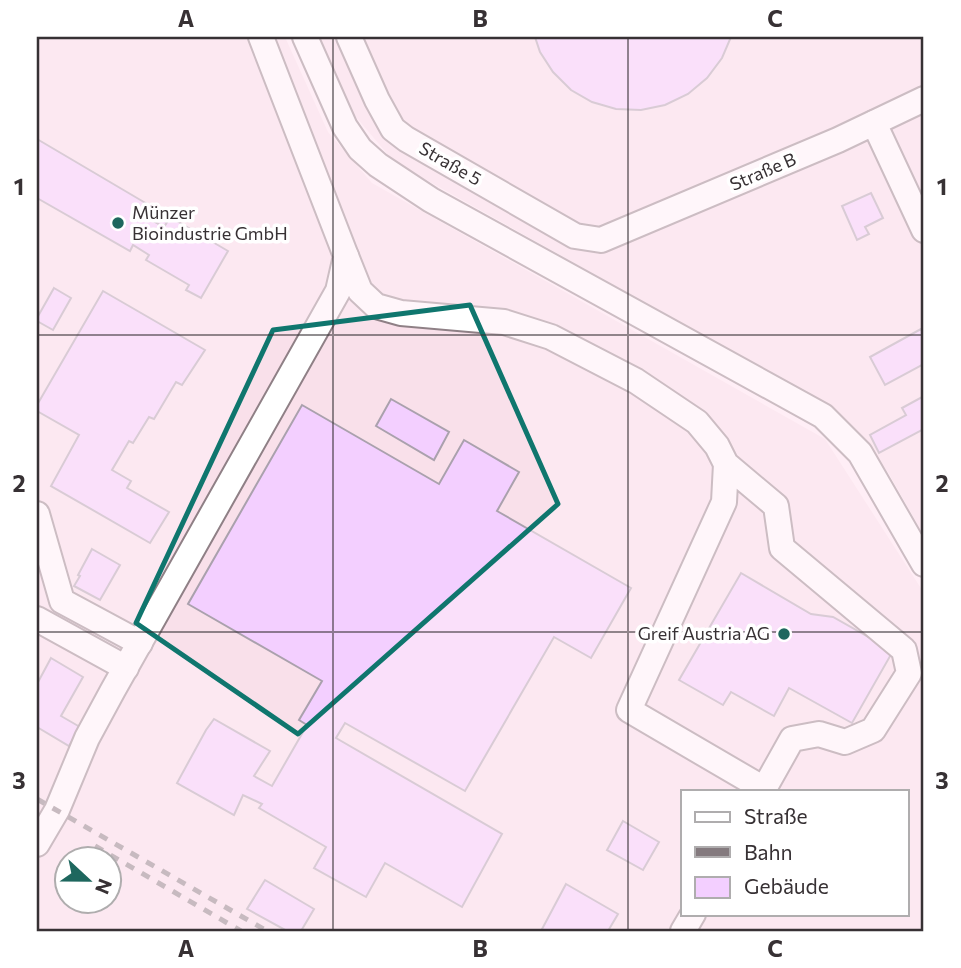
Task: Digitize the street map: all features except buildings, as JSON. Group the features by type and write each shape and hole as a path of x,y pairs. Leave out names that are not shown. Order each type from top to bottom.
{"lane":[{"path":"261,37 360,290 376,306 401,313 504,322 551,337 636,381 697,422 717,446 726,464 776,506 782,548 904,650 909,673 873,730 845,742 819,734 792,739 763,790 629,710 724,502 726,464"},
{"path":"305,37 345,127 360,149 378,165 431,200 823,416 860,453 924,564"},
{"name":"Straße 5","path":"349,37 393,129 575,236 601,240"},
{"name":"Straße B","path":"601,240 838,140 924,99"},
{"path":"874,123 924,230"},
{"path":"37,844 57,810 87,738 338,291 346,256"},
{"path":"37,514 62,601 140,643"},
{"path":"37,619 126,668"}],"highlighted area":[{"path":"470,305 558,504 298,734 136,623 273,330"}],"shaded area":[{"path":"37,37 285,37 328,132 372,183 825,439 924,593 924,931 37,931"},
{"path":"316,37 924,37 924,536 889,474 855,428 822,402 390,157 350,110"}],"railway":[{"path":"37,799 267,931"},
{"path":"122,862 241,931"}],"place":[{"name":"Münzer Bioindustrie GmbH","path":"118,223"},
{"name":"Greif Austria AG","path":"784,634"}]}
